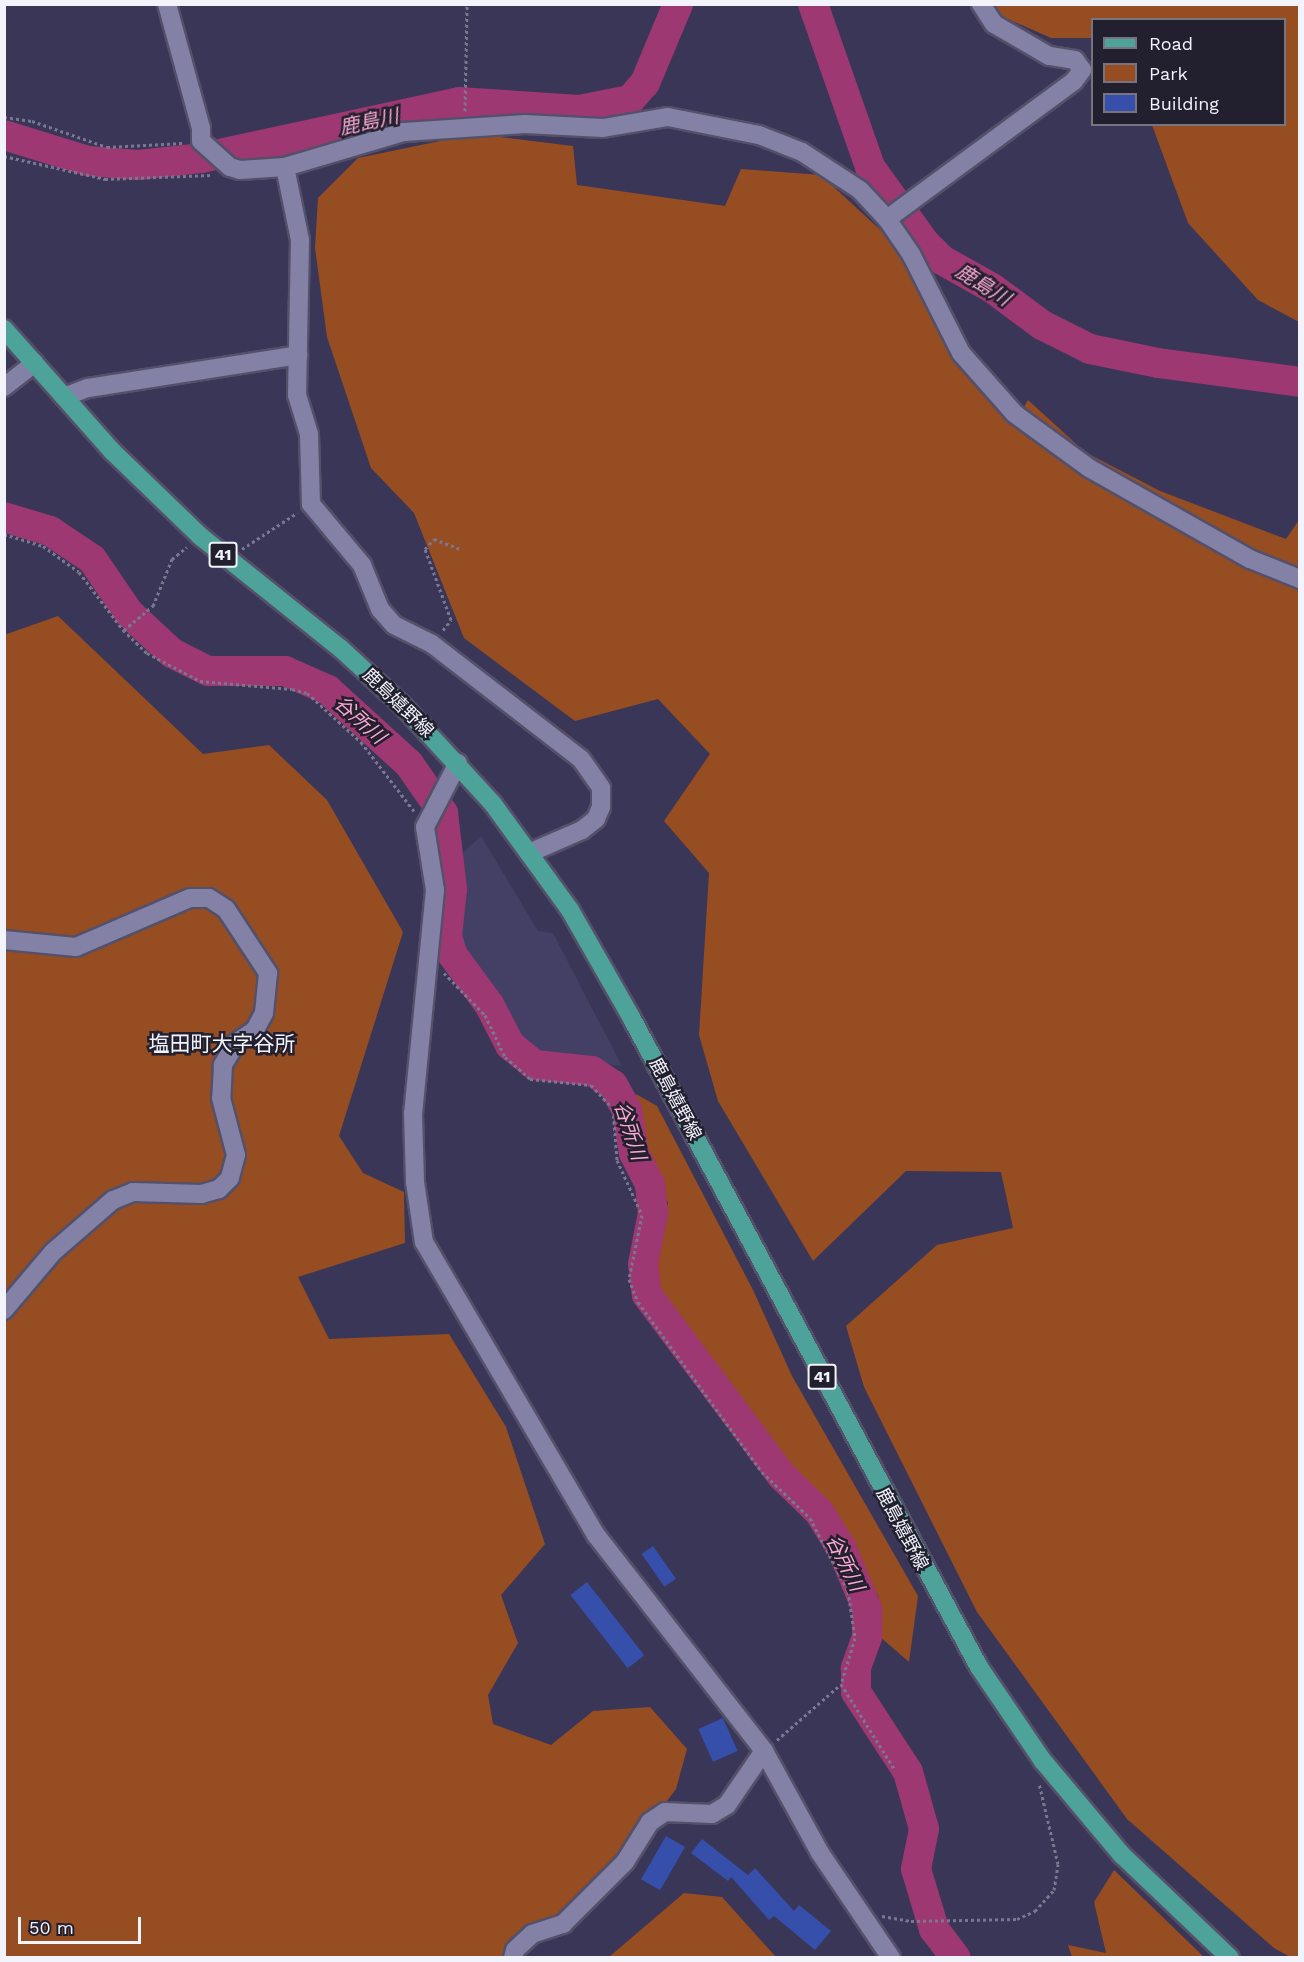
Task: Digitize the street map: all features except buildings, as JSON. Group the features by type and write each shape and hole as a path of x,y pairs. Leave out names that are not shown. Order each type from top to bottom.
{"main road":[{"name":"鹿島嬉野線","path":"4,329 113,452 200,536 340,648 458,763 529,853 570,910 636,1026 973,1657 1043,1761 1122,1855 1230,1958"}],"street":[{"path":"167,4 201,134 230,167 285,167 404,132 465,125 603,128 668,117 759,135 802,152 860,190 887,219 911,254 961,353 1015,414 1089,468 1250,559 1299,579"},
{"path":"887,219 1074,81 1082,70 1075,60 1049,56 994,24 981,4"},
{"path":"285,167 300,240 297,396 309,434 311,504 362,565 380,609 394,625 432,644 581,759 601,788 602,807 596,819 582,830 529,853"},
{"path":"64,397 88,388 298,355"},
{"path":"4,387 34,363"},
{"path":"458,763 425,827 435,890 413,1114 415,1182 424,1242 596,1535 655,1616 732,1705 764,1751 820,1853 891,1958"},
{"path":"4,940 76,947 190,898 209,898 226,909 268,973 264,1013 255,1030 236,1042 223,1065 221,1098 236,1155 230,1178 219,1190 202,1194 133,1192 113,1200 53,1252 4,1310"},
{"path":"513,1958 515,1950 532,1934 563,1924 625,1862 650,1822 665,1812 712,1814 727,1804 764,1751"}],"path":[{"path":"465,125 467,4"},
{"path":"4,117 32,120 106,147 182,144 201,134"},
{"path":"4,156 105,179 217,174 230,167"},
{"path":"227,558 311,504"},
{"path":"4,534 43,546 79,572 123,630 147,653 200,681 292,689 307,693 361,742 425,827"},
{"path":"123,630 153,606 172,560 200,536"},
{"path":"432,644 451,620 425,549 434,539 462,550"},
{"path":"428,956 485,1015 505,1057 530,1079 591,1085 613,1110 617,1160 642,1215 629,1279 638,1302 762,1472 810,1518 848,1591 855,1638 841,1684 764,1751"},
{"path":"841,1684 894,1770"},
{"path":"911,1921 1017,1919 1035,1911 1054,1890 1058,1864 1038,1789 1043,1761"}],"shaded area":[{"path":"481,836 538,931 553,933 622,1066 542,1055 517,1039 497,996 454,946 459,856"}],"green space":[{"path":"993,5 1299,5 1299,322 1258,300 1188,223 1152,126 1286,126 1286,18 1091,18 1091,38 1051,38 999,15"},
{"path":"474,134 573,146 577,185 725,206 741,169 821,175 903,251 943,340 1015,423 1028,400 1085,452 1160,491 1286,539 1299,520 1299,1957 1290,1957 1274,1948 1127,1819 977,1612 864,1387 846,1326 937,1245 1013,1228 1001,1172 906,1171 813,1261 718,1101 699,1035 709,873 664,821 710,754 658,699 575,721 464,638 414,513 371,468 327,337 315,248 318,198 358,158"},
{"path":"58,616 203,754 269,745 327,800 403,932 339,1136 363,1173 404,1192 405,1243 298,1277 329,1339 449,1334 506,1427 545,1544 501,1595 518,1643 488,1695 493,1724 551,1745 593,1711 650,1707 687,1749 676,1789 614,1872 561,1915 509,1939 505,1957 5,1958 4,635"},
{"path":"636,1094 657,1106 753,1290 792,1376 918,1596 909,1662 879,1636 879,1598 827,1500 772,1452 660,1295 654,1264 668,1203 641,1148"},
{"path":"1114,1870 1204,1957 1072,1957 1068,1945 1106,1953 1094,1902"},
{"path":"684,1893 722,1897 776,1957 609,1957"}],"waterway":[{"name":"鹿島川","path":"4,135 88,161 138,165 201,158 459,102 579,110 630,100 645,83 678,4"},
{"name":"鹿島川","path":"813,4 870,167 924,242 942,260 992,288 1042,325 1090,349 1158,363 1300,382"},
{"name":"谷所川","path":"4,517 50,531 92,559 129,613 172,653 208,671 285,671 328,690 409,764 443,813 452,889 447,936 452,954 490,1006 510,1045 535,1065 592,1071 613,1085 627,1110 634,1153 650,1185 653,1213 643,1264 647,1295 782,1476 819,1512 842,1549 867,1609 867,1637 856,1668 856,1692 908,1772 924,1829 916,1869 934,1929 956,1958"}],"district":[{"name":"塩田町大字谷所","path":"222,1044"}]}
